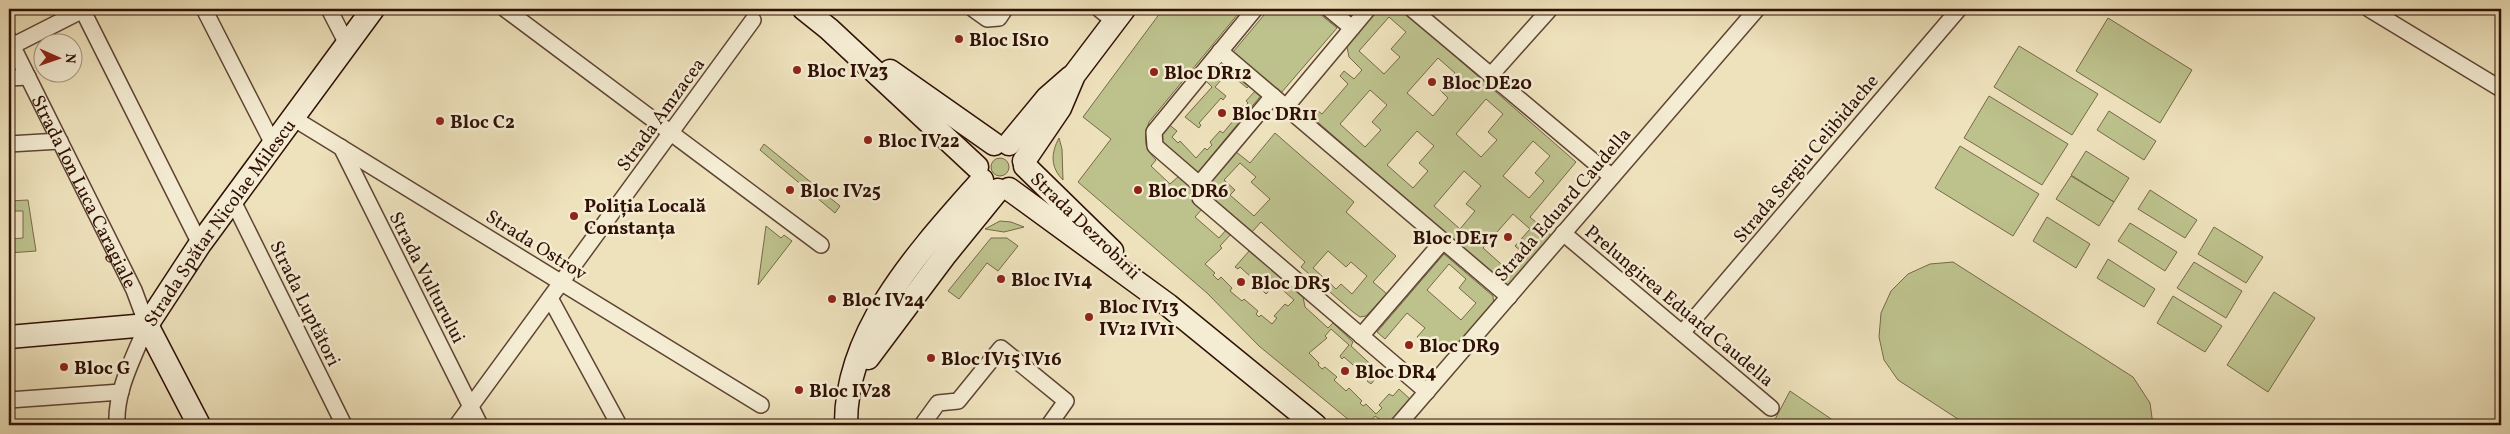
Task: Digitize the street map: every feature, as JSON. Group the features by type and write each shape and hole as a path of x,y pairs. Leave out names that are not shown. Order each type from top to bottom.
{"street":[{"path":"10,42 83,9 200,244"},
{"path":"204,9 273,144"},
{"path":"329,9 346,44"},
{"name":"Strada Spătar Nicolae Milescu","path":"9,337 147,325 232,199 373,9"},
{"path":"505,9 821,245"},
{"name":"Strada Dezrobirii","path":"804,9 829,29 992,182 1168,305 1315,425"},
{"path":"973,9 987,19 998,18 1005,9"},
{"path":"1199,184 1155,146 1154,132 1255,9"},
{"path":"1329,9 1352,28"},
{"path":"1286,107 1368,9"},
{"path":"1412,9 1612,177"},
{"path":"1491,75 1550,9"},
{"name":"Strada Eduard Caudella","path":"1398,425 1757,9"},
{"name":"Strada Sergiu Celibidache","path":"1682,333 1959,9"},
{"path":"2369,9 2501,89"},
{"path":"1024,163 1060,108 1074,75 1113,13"},
{"name":"Strada Amzacea","path":"457,425 753,20"},
{"name":"Strada Dezrobirii","path":"829,29 1002,144 1019,151 1024,163 1168,305"},
{"name":"Strada Ion Luca Caragiale","path":"10,42 134,290 147,325 200,425"},
{"path":"1220,51 1509,297"},
{"path":"846,420 858,377 889,327 992,182 981,155 1002,144 1047,98 1074,75"},
{"path":"9,78 28,77"},
{"path":"1273,96 1199,184 1200,198 1427,392"},
{"name":"Strada Ostrov","path":"292,118 761,404"},
{"path":"9,144 60,141"},
{"name":"Strada Vulturului","path":"341,147 480,425"},
{"name":"Strada Dezrobirii","path":"992,182 1018,183 1024,163"},
{"name":"Strada Luptători","path":"232,199 344,425"},
{"name":"Prelungirea Eduard Caudella","path":"1563,233 1771,408"},
{"path":"1361,336 1442,240"},
{"path":"550,298 619,425"},
{"path":"116,425 116,410 121,392 147,325"},
{"path":"922,425 938,403 958,401 1000,348 1066,401 1049,425"},
{"path":"9,400 121,392"}],"green space":[{"path":"1163,9 1242,9 1149,122 1146,142 1149,151 1156,160 1151,166 1170,184 1179,176 1193,190 1203,208 1195,217 1219,238 1227,229 1232,233 1220,246 1222,248 1205,264 1215,273 1213,275 1218,280 1221,277 1232,288 1230,291 1242,301 1244,299 1258,311 1256,314 1259,317 1261,315 1272,324 1277,318 1274,316 1285,304 1288,306 1294,300 1276,284 1266,294 1263,291 1264,289 1240,267 1238,269 1235,267 1250,250 1303,297 1305,307 1328,328 1333,323 1353,342 1351,346 1380,373 1371,384 1367,381 1369,379 1344,357 1342,359 1340,356 1349,345 1331,329 1325,336 1327,338 1309,353 1322,369 1325,367 1337,377 1334,380 1346,391 1349,388 1362,401 1360,403 1363,406 1366,404 1376,414 1382,408 1379,405 1389,394 1393,396 1399,389 1410,399 1388,425 1375,416 1367,425 1355,425 1259,346 1207,293 1078,182 1111,139 1083,117"},
{"path":"1269,9 1314,9 1337,28 1281,93 1233,52"},
{"path":"1377,9 1401,9 1576,162 1530,217 1554,238 1509,285 1498,280 1312,117 1318,111 1322,114 1348,84 1340,76 1344,71 1354,79 1362,70 1349,57 1347,47","holes":["1389,17 1406,32 1391,49 1400,57 1384,74 1359,51","1438,58 1455,73 1440,90 1448,98 1433,116 1407,93","1370,90 1387,105 1372,122 1381,130 1365,147 1340,124","1486,99 1503,114 1488,132 1497,140 1481,157 1456,134","1417,131 1434,146 1419,163 1428,171 1413,188 1387,165","1533,141 1550,156 1535,173 1544,181 1529,198 1503,176","1464,171 1481,186 1466,204 1475,211 1460,229 1434,206","1513,214 1530,229 1515,246 1524,254 1509,271 1483,248"]},
{"path":"2108,18 2192,70 2160,123 2076,71"},
{"path":"2019,46 2098,94 2072,135 1994,87"},
{"path":"1221,57 1263,93 1196,175 1159,140 1160,135 1167,123 1177,131 1172,137 1178,143 1180,141 1196,158 1205,148 1207,150 1212,145 1210,142 1220,131 1223,133 1233,121 1231,119 1243,105 1245,107 1248,103 1246,101 1256,90 1250,85 1247,88 1235,78 1238,74 1231,69 1215,87 1226,96 1223,100 1221,98 1199,123 1201,125 1199,128 1185,117 1212,87 1204,79"},
{"path":"1989,96 2068,144 2042,185 1964,138"},
{"path":"2109,111 2156,141 2144,160 2097,130"},
{"path":"1275,133 1354,202 1346,212 1396,256 1373,282 1387,294 1366,316 1360,317 1353,312 1301,267 1305,262 1261,222 1252,232 1207,193 1208,182 1235,151 1250,163","holes":["1240,163 1256,177 1251,182 1270,199 1254,216 1230,195 1235,190 1224,180","1328,251 1346,267 1351,262 1367,276 1352,294 1341,284 1336,289 1313,268"]},
{"path":"1059,138 1062,149 1063,180 1056,170 1053,160 1054,149"},
{"path":"764,144 840,206 835,213 760,150"},
{"path":"1960,146 2039,194 2013,236 1935,188"},
{"path":"2086,151 2129,178 2114,202 2071,175"},
{"path":"996,158 1004,158 1009,163 1007,174 996,176 991,171 991,163"},
{"path":"2071,176 2114,202 2099,226 2056,199"},
{"path":"2150,190 2197,220 2185,238 2138,209"},
{"path":"28,200 36,251 9,253 9,239 23,238 23,211 9,211 9,201"},
{"path":"2047,217 2090,244 2076,268 2033,241"},
{"path":"1000,221 1011,222 1024,227 1004,232 985,229"},
{"path":"2130,223 2177,252 2165,271 2118,241"},
{"path":"766,226 781,238 784,235 792,241 758,285"},
{"path":"2214,227 2263,257 2246,283 2198,254"},
{"path":"991,238 1007,238 1018,246 998,271 987,263 959,299 948,291"},
{"path":"1444,254 1493,296 1494,307 1455,353 1443,343 1435,352 1417,337 1425,328 1407,313 1385,339 1377,332","holes":["1449,264 1466,279 1459,288 1476,303 1461,320 1427,290"]},
{"path":"2108,259 2155,289 2144,307 2097,278"},
{"path":"1953,262 2133,377 2150,403 2153,425 1967,425 1898,380 1884,360 1879,337 1881,313 1891,291 1908,274 1930,264"},
{"path":"2194,262 2242,291 2226,318 2177,288"},
{"path":"2274,292 2315,318 2268,392 2227,365"},
{"path":"2173,296 2222,326 2205,352 2157,323"},
{"path":"1790,391 1840,425 1772,425"}],"place":[{"name":"Bloc IS10","path":"959,39"},
{"name":"Bloc IV23","path":"797,70"},
{"name":"Bloc DR12","path":"1154,72"},
{"name":"Bloc DE20","path":"1432,82"},
{"name":"Bloc DR11","path":"1222,113"},
{"name":"Bloc C2","path":"440,121"},
{"name":"Bloc IV22","path":"868,140"},
{"name":"Bloc IV25","path":"790,190"},
{"name":"Bloc DR6","path":"1138,190"},
{"name":"Poliția Locală Constanța","path":"574,216"},
{"name":"Bloc DE17","path":"1508,237"},
{"name":"Bloc IV14","path":"1001,279"},
{"name":"Bloc DR5","path":"1241,282"},
{"name":"Bloc IV24","path":"832,299"},
{"name":"Bloc IV13 IV12 IV11","path":"1089,317"},
{"name":"Bloc DR9","path":"1409,345"},
{"name":"Bloc IV15 IV16","path":"931,358"},
{"name":"Bloc G","path":"64,367"},
{"name":"Bloc DR4","path":"1345,371"},
{"name":"Bloc IV28","path":"799,390"}]}
